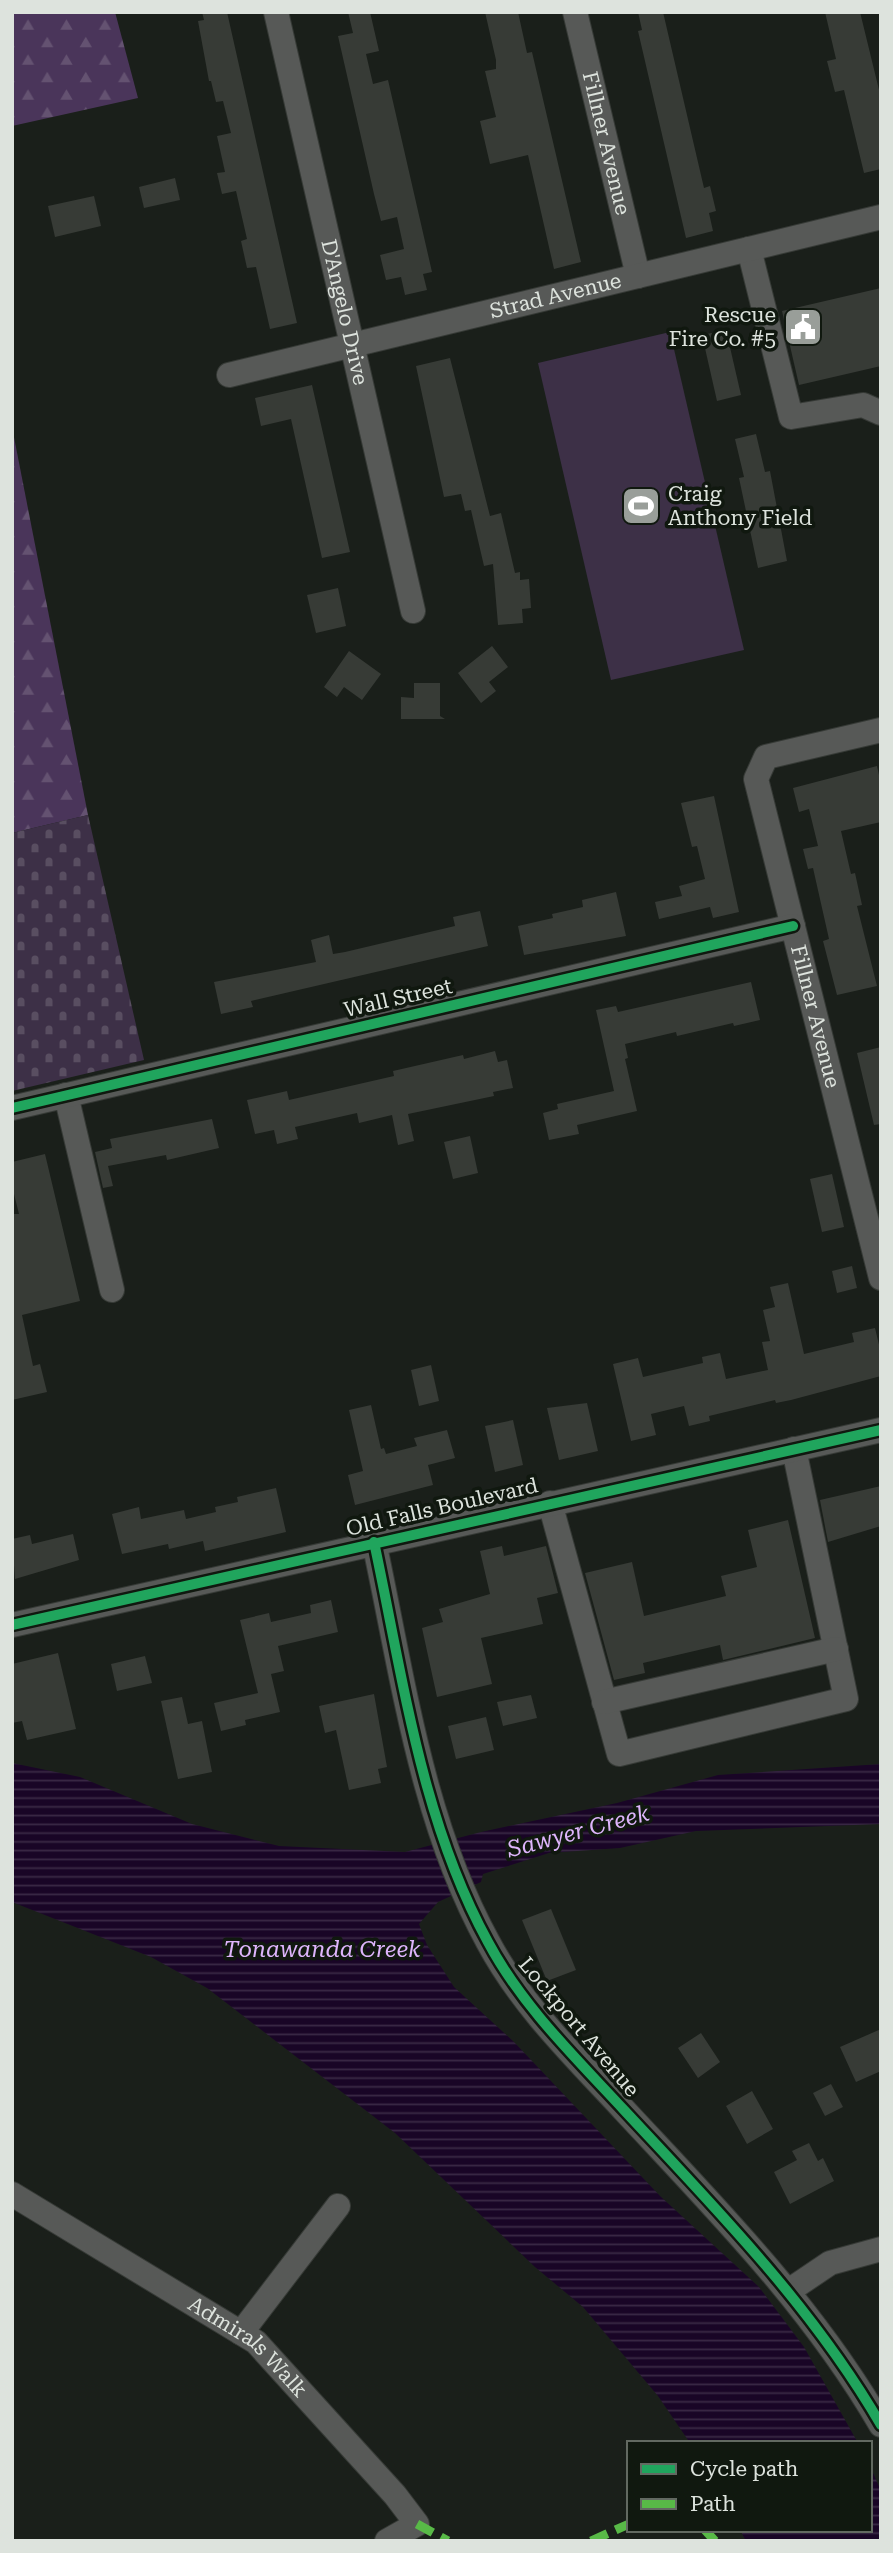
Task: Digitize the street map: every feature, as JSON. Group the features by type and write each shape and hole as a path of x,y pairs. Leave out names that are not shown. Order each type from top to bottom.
{"street":[{"name":"D'Angelo Drive","path":"276,12 414,611"},
{"name":"Fillner Avenue","path":"575,12 638,276"},
{"name":"Strad Avenue","path":"229,374 881,217"},
{"path":"749,249 791,417 863,405 881,413"},
{"name":"Fillner Avenue","path":"881,730 766,757 756,779 881,1278"},
{"name":"Wall Street","path":"12,1108 793,926"},
{"path":"66,1095 112,1290"},
{"name":"Old Falls Boulevard","path":"12,1625 881,1430"},
{"path":"550,1503 619,1754 846,1699 794,1449"},
{"name":"Lockport Avenue","path":"374,1542 426,1783 439,1829 468,1901 503,1967 534,2010 790,2291 845,2365 881,2425"},
{"path":"604,1702 836,1649"},
{"name":"Admirals Walk","path":"12,2194 256,2342 395,2495 417,2524 387,2541"},
{"path":"241,2333 338,2206"},
{"path":"790,2291 830,2263 881,2249"}],"green space":[{"path":"12,12 115,12 138,98 12,126"},
{"name":"Craig Anthony Field","path":"670,332 744,650 611,680 538,363"},
{"path":"12,427 88,815 12,833"},
{"path":"88,815 144,1060 12,1091 12,833"}],"water":[{"name":"Tonawanda Creek","path":"12,1763 80,1777 192,1824 279,1846 405,1852 481,1832 617,1803 718,1775 881,1764 881,1824 696,1831 620,1848 549,1853 483,1874 481,1882 438,1902 419,1924 427,1945 454,1987 514,2042 660,2196 759,2287 804,2347 857,2441 689,2441 658,2396 583,2307 535,2267 395,2133 207,1988 151,1957 12,1902"},
{"path":"872,2471 881,2491 881,2541 746,2541 741,2532 872,2532"}],"building":[{"path":"202,12 227,12 297,323 270,329 256,267 247,268 241,241 247,239 236,191 222,194 217,173 225,172 217,136 231,133 223,101 216,102 209,81 198,21 204,20"},
{"path":"348,12 370,12 379,51 366,54 373,84 388,80 432,272 423,274 427,290 405,295 401,277 386,280 380,255 404,249 397,217 381,221 374,194 338,36 353,33"},
{"path":"485,12 518,12 527,53 532,52 581,262 554,269 528,155 490,164 480,121 496,117 485,71 496,69 496,60"},
{"path":"638,12 663,12 704,188 710,186 716,211 709,213 713,231 686,238 638,31 642,30"},
{"path":"825,12 860,12 881,98 881,169 864,173 844,90 835,92 827,61 836,59"},
{"path":"175,178 180,200 144,208 139,187"},
{"path":"94,196 101,226 55,237 48,206"},
{"path":"881,288 881,366 799,385 782,311"},
{"path":"726,330 741,395 717,401 702,335"},
{"path":"450,358 490,516 501,513 515,573 520,572 520,580 529,579 531,608 522,609 523,623 498,625 493,564 484,566 471,510 465,511 461,494 444,497 416,366"},
{"path":"312,385 350,552 322,558 291,419 261,426 255,398"},
{"path":"756,434 765,472 770,471 787,561 758,568 739,478 744,477 735,439"},
{"path":"338,588 346,626 316,633 307,595"},
{"path":"492,646 508,667 489,682 496,691 481,703 458,673"},
{"path":"349,651 381,674 362,700 344,687 337,697 324,687"},
{"path":"414,683 440,683 440,716 445,719 401,719 401,697 414,698"},
{"path":"877,766 881,784 881,822 841,831 851,874 855,873 862,905 857,906 877,986 837,995 823,941 829,939 813,868 808,869 803,849 818,846 809,809 799,812 793,788"},
{"path":"714,796 739,912 713,918 710,907 659,919 655,902 682,896 679,886 705,879 697,846 692,847 681,803"},
{"path":"616,892 626,936 524,955 518,926 553,918 552,914 583,907 582,900"},
{"path":"480,911 488,946 251,1001 253,1007 221,1014 214,982 316,962 311,940 329,935 333,954 345,952 455,926 453,917"},
{"path":"751,982 760,1020 734,1026 733,1023 677,1036 676,1032 625,1044 628,1058 625,1059 637,1111 577,1125 579,1134 549,1140 543,1113 558,1109 557,1104 614,1091 596,1010 616,1006 618,1012"},
{"path":"881,1047 881,1124 874,1125 857,1053"},
{"path":"495,1051 498,1062 507,1060 513,1088 493,1092 494,1096 408,1114 414,1141 398,1145 392,1115 359,1123 357,1113 295,1127 298,1139 277,1144 274,1130 255,1134 247,1100 287,1091 289,1100 394,1076 393,1071 463,1055 464,1059"},
{"path":"212,1119 219,1148 167,1160 166,1155 108,1166 113,1186 103,1188 95,1152 112,1148 110,1139"},
{"path":"470,1136 478,1173 453,1179 444,1142"},
{"path":"45,1154 80,1301 22,1315 33,1366 40,1364 47,1392 12,1400 12,1214 19,1214 12,1186 12,1162"},
{"path":"832,1174 844,1227 822,1232 810,1179"},
{"path":"852,1266 857,1288 837,1293 832,1271"},
{"path":"788,1283 804,1354 854,1342 852,1333 875,1328 881,1353 881,1376 791,1400 776,1403 775,1400 709,1416 710,1421 689,1426 684,1406 651,1414 656,1435 631,1441 613,1364 638,1358 643,1377 703,1363 702,1357 720,1353 726,1379 768,1370 762,1342 770,1341 763,1310 775,1307 770,1287"},
{"path":"431,1365 439,1401 419,1406 411,1370"},
{"path":"587,1403 598,1451 559,1460 547,1408"},
{"path":"371,1405 381,1449 384,1448 386,1454 417,1446 414,1438 447,1430 455,1458 428,1465 433,1485 355,1505 348,1475 363,1471 349,1410"},
{"path":"513,1420 523,1465 495,1472 485,1426"},
{"path":"881,1486 881,1526 828,1542 820,1500"},
{"path":"276,1488 286,1532 205,1551 203,1541 169,1549 168,1544 122,1554 112,1514 139,1507 141,1519 184,1510 186,1519 216,1512 215,1507 238,1502 237,1497"},
{"path":"788,1520 815,1638 723,1660 720,1645 643,1663 645,1673 614,1680 585,1573 632,1562 644,1616 726,1596 721,1576 757,1567 748,1530"},
{"path":"73,1534 79,1560 15,1579 12,1539 30,1535 32,1544"},
{"path":"502,1546 504,1556 546,1546 558,1593 537,1598 543,1624 481,1638 492,1684 437,1697 422,1628 443,1622 439,1609 490,1594 480,1551"},
{"path":"331,1600 338,1632 278,1646 284,1671 271,1674 280,1712 245,1720 246,1725 221,1731 214,1703 258,1693 240,1620 269,1613 271,1622 311,1613 310,1605"},
{"path":"58,1653 76,1729 27,1740 22,1721 12,1723 12,1664"},
{"path":"145,1656 152,1683 117,1691 111,1664"},
{"path":"374,1694 387,1767 378,1769 381,1783 349,1790 336,1730 325,1733 319,1706"},
{"path":"531,1695 537,1718 503,1726 497,1702"},
{"path":"182,1697 188,1724 202,1721 212,1772 178,1779 161,1701"},
{"path":"486,1717 494,1750 456,1759 448,1726"},
{"path":"551,1909 576,1970 547,1981 522,1920"},
{"path":"881,2029 881,2071 856,2082 840,2047"},
{"path":"701,2033 720,2062 698,2078 678,2048"},
{"path":"831,2084 843,2107 825,2116 813,2093"},
{"path":"752,2091 773,2129 747,2144 726,2106"},
{"path":"809,2143 818,2161 823,2158 834,2181 790,2204 774,2172 797,2160 792,2151"}],"marked path":[{"path":"417,2524 448,2541"},
{"path":"591,2541 627,2525"},
{"path":"707,2532 715,2541"}],"cycle path":[{"path":"12,1108 793,926"},
{"path":"12,1625 881,1430"},
{"path":"374,1542 405,1696 430,1797 465,1895 488,1942 533,2010 728,2222 794,2299 854,2381 881,2425"}],"place":[{"name":"Rescue Fire Co. #5","path":"803,327"},
{"name":"Craig Anthony Field","path":"641,506"}],"water label":[{"name":"Sawyer Creek","path":"578,1831"}]}
